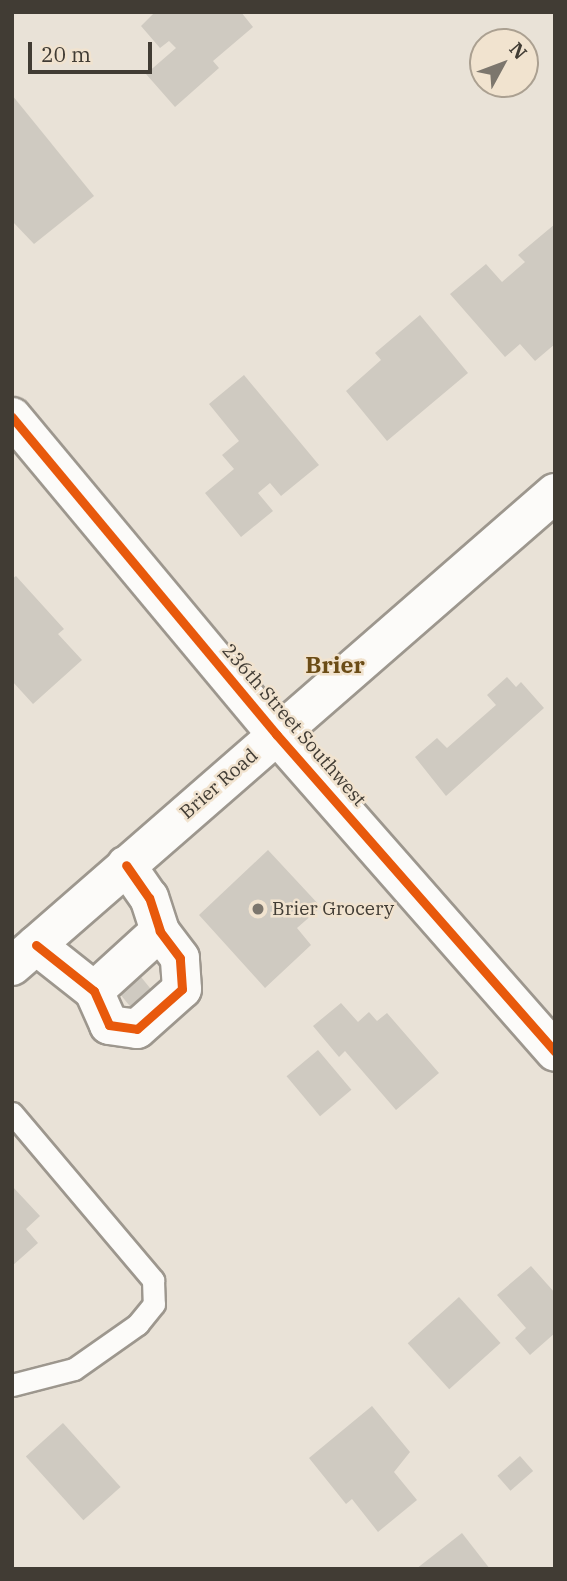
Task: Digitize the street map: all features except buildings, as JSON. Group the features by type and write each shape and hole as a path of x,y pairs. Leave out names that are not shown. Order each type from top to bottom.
{"street":[{"name":"236th Street Southwest","path":"12,417 276,734 555,1052"},
{"name":"Brier Road","path":"24,955 555,493"},
{"path":"24,955 94,991 108,1025 137,1029 182,989 180,958 160,931 149,898 126,865"},
{"path":"94,991 160,931"}],"lane":[{"path":"12,1113 153,1280 154,1304 138,1324 74,1369 12,1385"}],"cycle path":[{"path":"12,417 276,734 555,1052"},
{"path":"36,945 94,991 109,1025 137,1029 182,989 180,958 160,931 149,898 126,865"}],"place":[{"name":"Brier Grocery","path":"258,909"}],"district":[{"name":"Brier","path":"335,664"}]}
